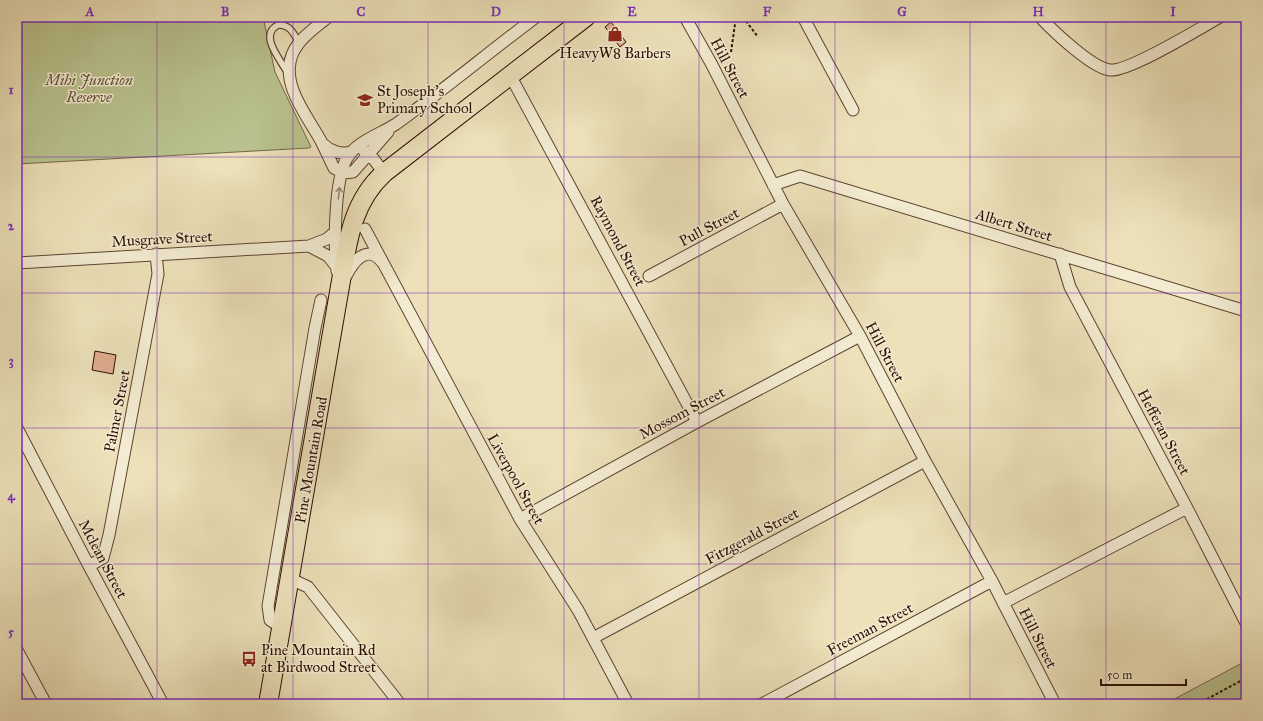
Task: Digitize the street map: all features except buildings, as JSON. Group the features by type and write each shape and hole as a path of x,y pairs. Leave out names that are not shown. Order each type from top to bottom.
{"main road":[{"name":"Pine Mountain Road","path":"268,704 291,579 339,292 356,213 365,194 384,173 586,17"}],"street":[{"path":"328,17 299,43 291,58 290,80 296,96 323,144 334,168 342,173 353,172 395,124"},
{"path":"323,144 342,154 353,150 395,124 536,17"},
{"name":"Hill Street","path":"685,17 783,204 860,336 925,461 992,581 1055,704"},
{"path":"803,17 853,110"},
{"path":"1040,17 1092,62 1103,68 1112,70 1130,66 1220,17"},
{"name":"Raymond Street","path":"510,75 697,422"},
{"path":"353,150 369,153 384,173"},
{"name":"Pine Mountain Road","path":"339,292 334,232 342,173 353,150"},
{"name":"Albert Street","path":"773,185 800,176 1246,311"},
{"name":"Pull Street","path":"649,276 783,204"},
{"name":"Liverpool Street","path":"365,229 520,519 578,610 628,704"},
{"name":"Musgrave Street","path":"17,263 309,246 327,239 334,232"},
{"path":"309,246 328,256 336,267"},
{"name":"Palmer Street","path":"89,566 103,558 109,535 158,274 156,254"},
{"name":"Hefferan Street","path":"1060,254 1070,287 1246,623"},
{"path":"339,292 351,266 358,258 363,255 373,256 383,265"},
{"name":"Pine Mountain Road","path":"282,628 270,620 268,606 321,300"},
{"name":"Mossom Street","path":"520,519 697,422 860,336"},
{"name":"Mclean Street","path":"17,428 163,704"},
{"name":"Fitzgerald Street","path":"593,638 925,461"},
{"path":"1003,603 1187,508"},
{"path":"291,579 308,588 400,704"},
{"name":"Freeman Street","path":"762,704 992,581"},
{"path":"17,650 46,704"}],"lane":[{"path":"290,80 274,53 270,38 271,32 278,25 287,26 293,32 299,43"}],"path":[{"path":"730,52 736,17"},
{"path":"744,17 758,37"},
{"path":"1198,704 1246,678"},
{"path":"17,697 18,704"}],"green space":[{"name":"Mihi Junction Reserve","path":"17,17 263,17 275,72 311,147 17,164"},
{"path":"1244,662 1246,665 1246,695 1229,704 1165,704"}],"place":[{"name":"HeavyW8 Barbers","path":"615,34"},
{"name":"St Joseph's Primary School","path":"365,100"},
{"name":"Pine Mountain Rd at Birdwood Street","path":"249,659"}]}
